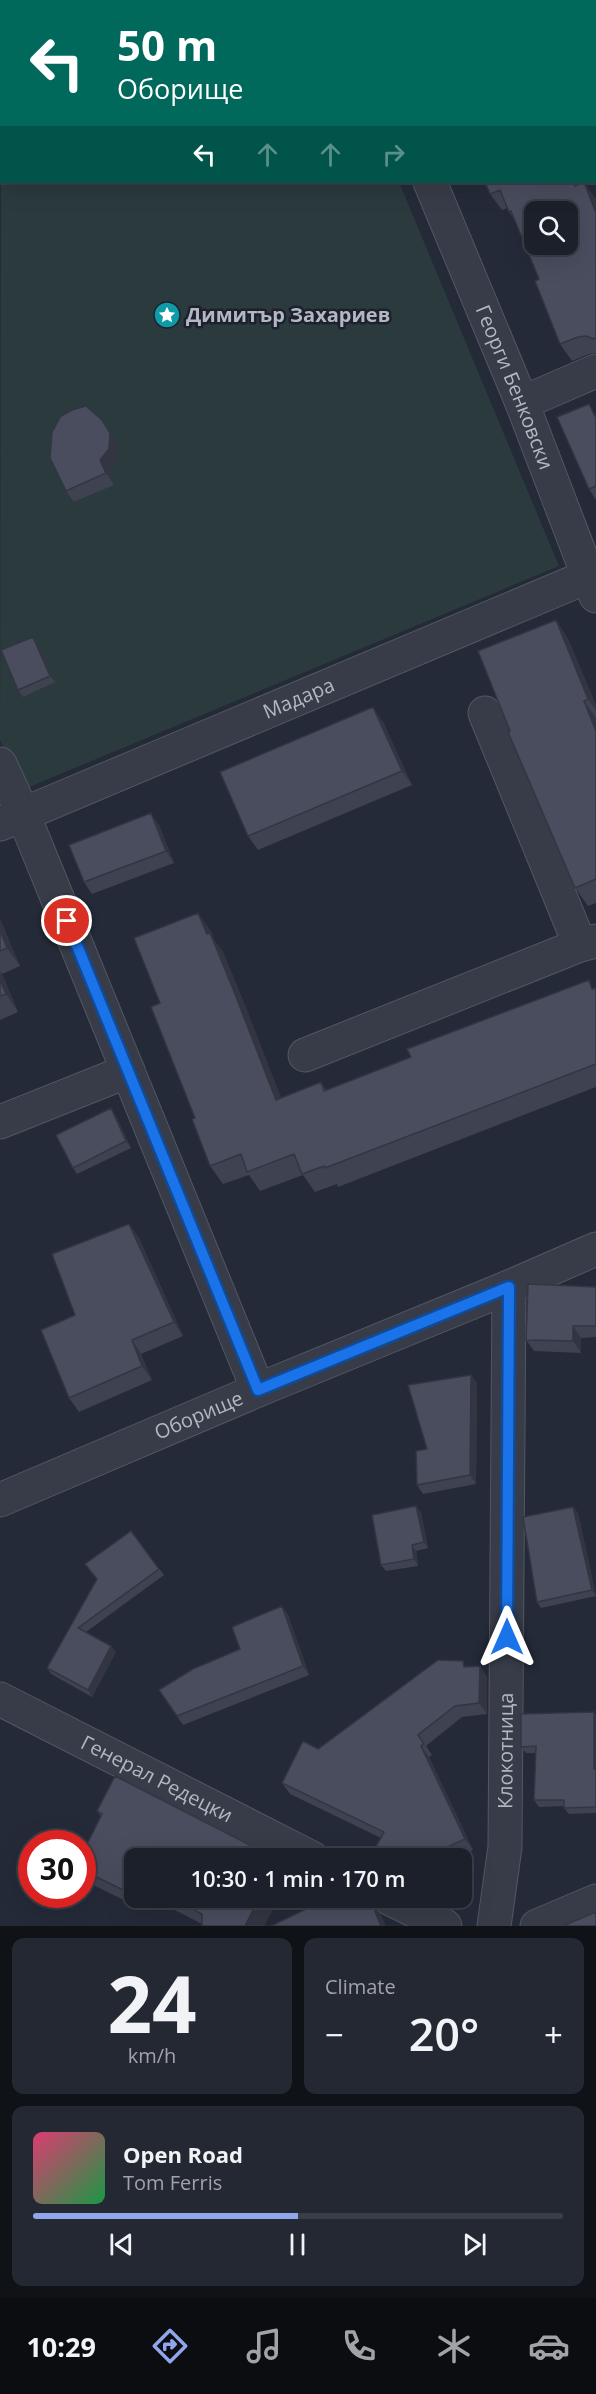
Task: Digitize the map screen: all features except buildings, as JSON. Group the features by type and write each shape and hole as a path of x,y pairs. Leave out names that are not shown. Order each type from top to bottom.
{"street":[{"name":"Георги Бенковски","path":"430,183 593,582"},
{"path":"522,403 596,371"},
{"name":"Мадара","path":"11,819 593,582"},
{"path":"305,1055 588,943 485,713"},
{"path":"0,764 11,819 128,1071 258,1390"},
{"path":"0,1122 128,1071"},
{"name":"Оборище","path":"0,1500 596,1249"},
{"name":"Клокотница","path":"494,1926 505,1847 509,1287"},
{"name":"Генерал Редецки","path":"0,1699 292,1848"},
{"path":"537,1926 596,1901"},
{"path":"409,1908 444,1926"}],"shaded area":[{"path":"1,183 399,183 559,566 22,790 0,740"}],"place":[{"name":"Димитър Захариев","path":"167,315"}],"route":[{"path":"67,921 258,1390 509,1287 507,1637"}]}
